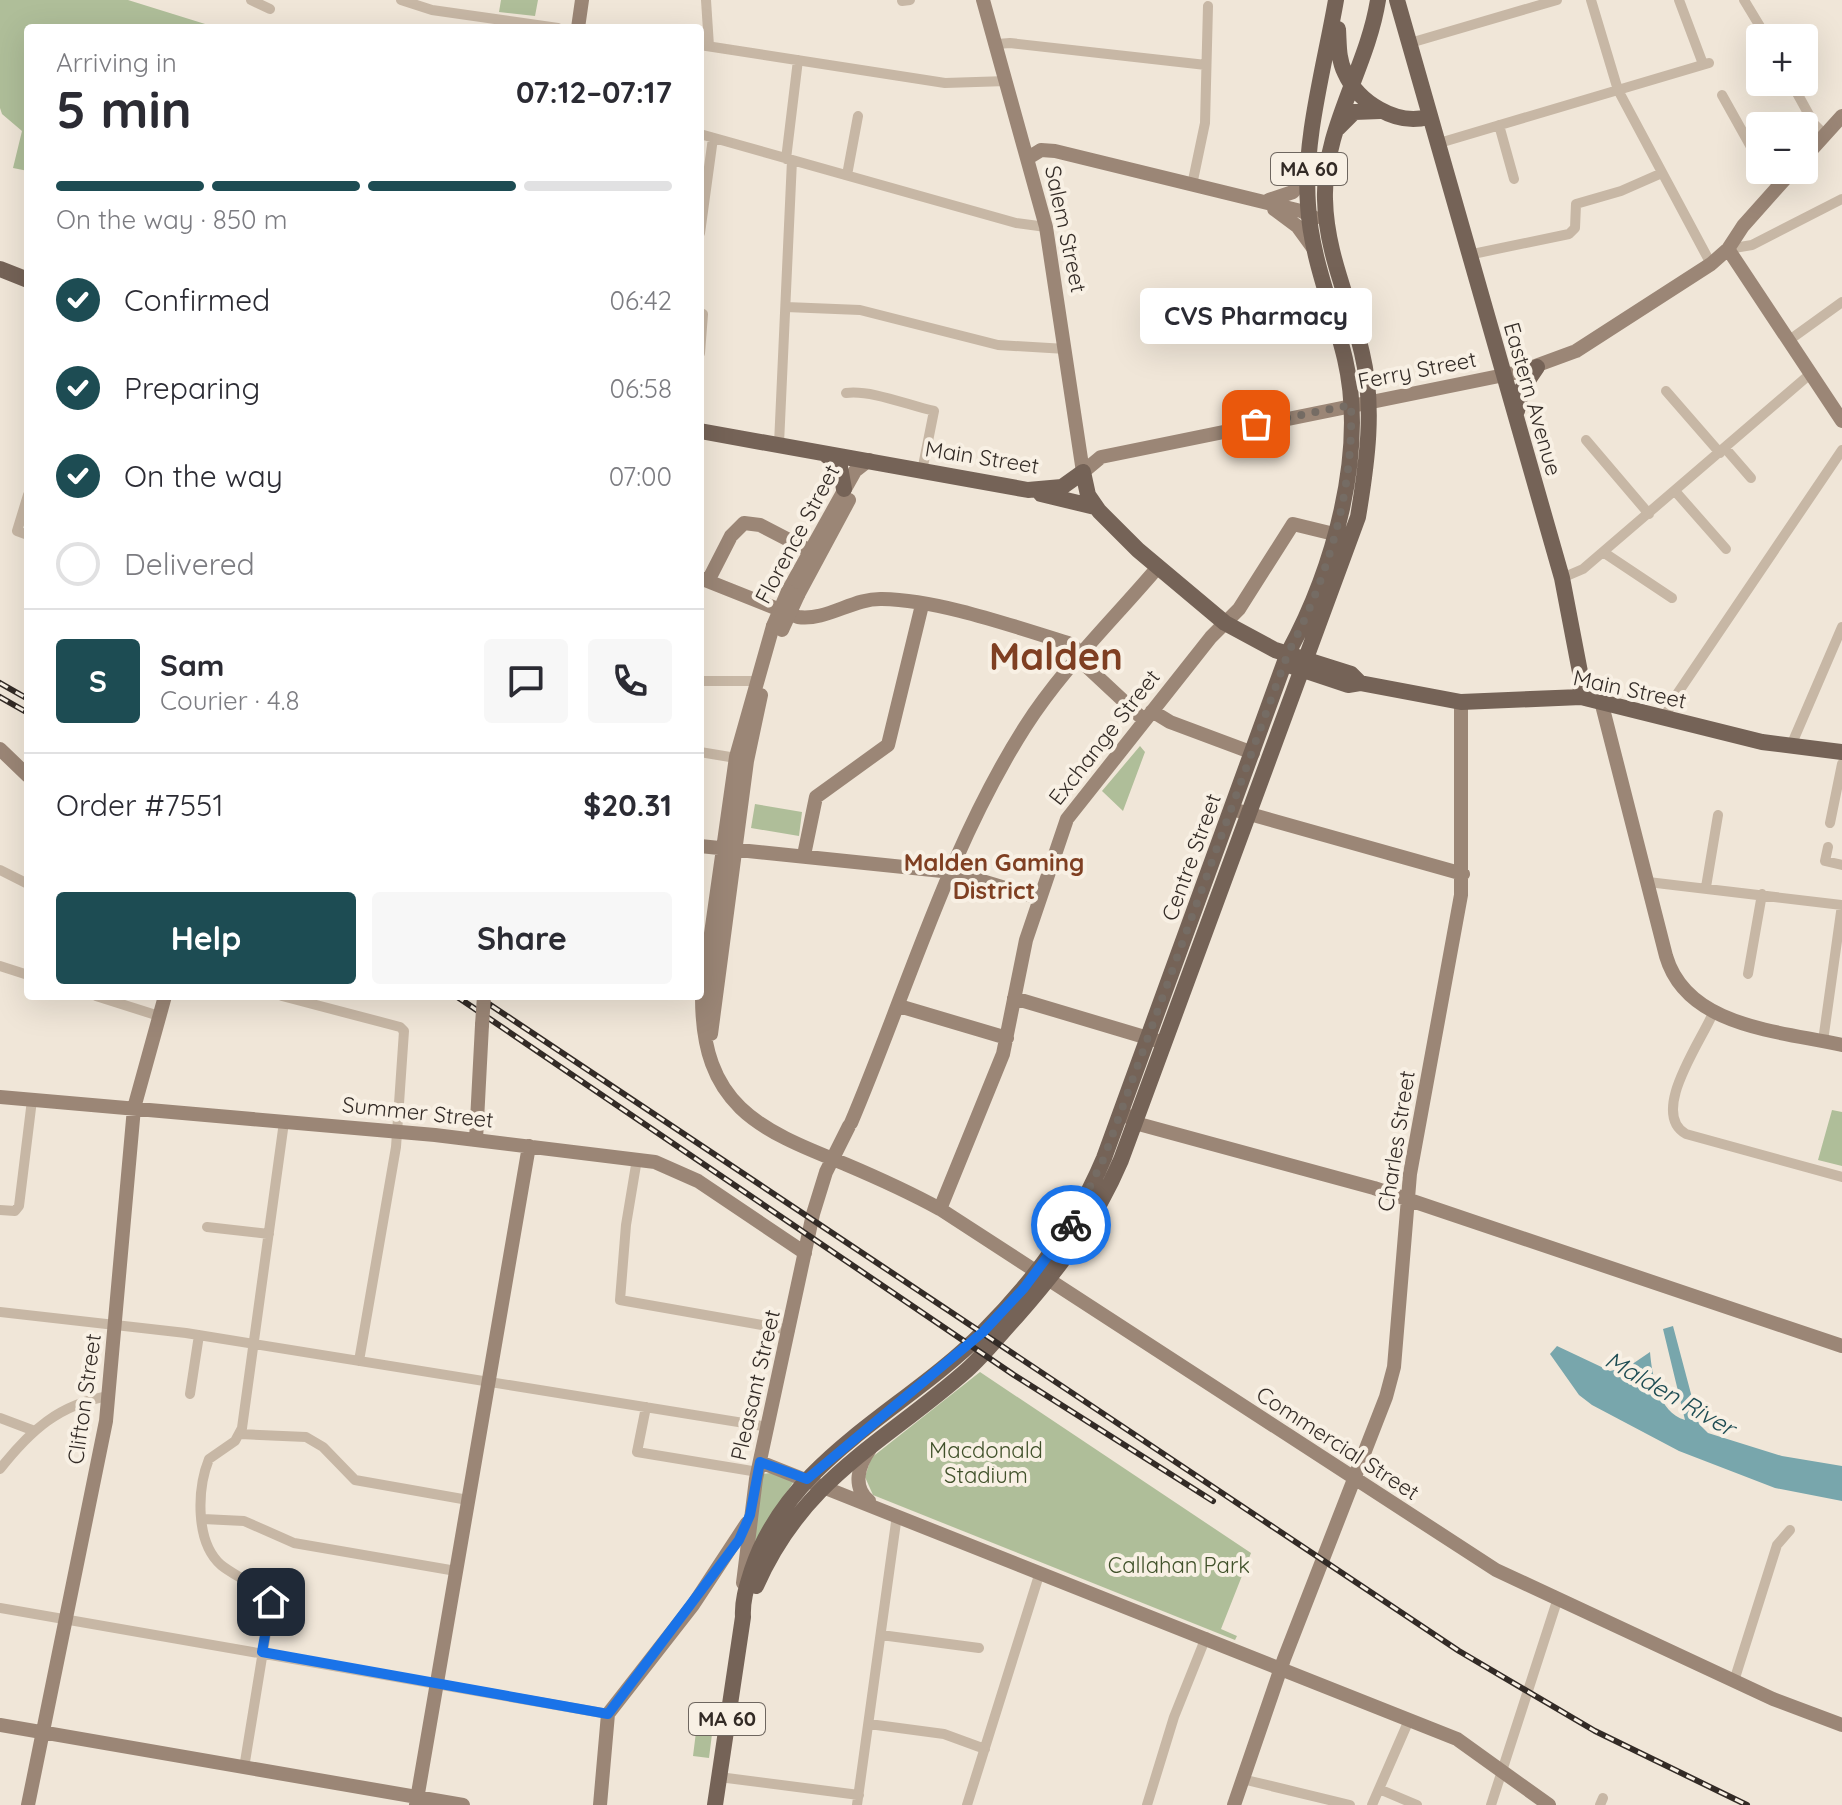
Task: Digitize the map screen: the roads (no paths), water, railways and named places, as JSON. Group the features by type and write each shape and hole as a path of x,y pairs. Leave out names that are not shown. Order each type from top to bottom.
{"main road":[{"name":"Centre Street","path":"743,1610 775,1548 835,1452 962,1352 1043,1276 1086,1199 1155,1040 1240,812 1303,665 1358,517 1367,458 1368,401 1360,346 1327,234 1325,186 1334,132 1378,0"},
{"name":"Eastern Avenue","path":"1397,0 1562,578 1580,672 1581,697"},
{"name":"Centre Street","path":"1240,812 1253,753 1282,656 1334,534 1351,464 1351,405 1345,361 1314,251 1308,214 1310,162 1336,1"},
{"path":"1336,1 1339,55 1352,84 1380,111"},
{"path":"1334,132 1354,112 1380,111 1413,120 1428,117"},
{"path":"0,269 24,278"},
{"path":"1516,416 1522,388 1537,367"},
{"name":"Main Street","path":"704,432 1028,490 1057,489 1083,472 1095,507 1158,567 1225,623 1282,656 1303,665 1351,674 1360,683 1461,702 1581,697 1790,748 1842,752"},
{"path":"816,450 836,461 844,489"},
{"path":"1028,490 1095,507"},
{"name":"Centre Street","path":"814,1482 872,1446 968,1369 1098,1210 1135,1123 1155,1040"},
{"name":"Pleasant Street","path":"715,1805 724,1777 743,1610"}],"street":[{"path":"251,0 270,9"},
{"path":"401,0 432,10 530,24"},
{"path":"579,24 582,0"},
{"path":"706,0 704,45 945,83 1007,81"},
{"path":"902,1 910,0"},
{"name":"Salem Street","path":"983,0 1046,227 1083,472"},
{"path":"1410,43 1557,0"},
{"path":"1591,0 1618,90 1711,264"},
{"path":"1436,144 1706,64 1679,0"},
{"path":"1744,0 1759,24"},
{"path":"1192,185 1205,123 1208,6"},
{"path":"997,44 1206,65"},
{"path":"779,444 789,159 798,60"},
{"path":"1722,95 1746,138"},
{"path":"1799,96 1814,124 1825,135"},
{"path":"847,175 858,116"},
{"path":"1818,143 1842,116"},
{"path":"1499,125 1514,179"},
{"path":"704,135 1031,227 1046,227"},
{"path":"704,204 713,138"},
{"path":"1028,158 1041,150 1055,151 1308,214 1321,224 1327,234"},
{"path":"1252,200 1276,199 1293,192 1302,182 1310,162"},
{"path":"1468,255 1569,234 1575,228 1576,204 1621,191 1662,173"},
{"name":"Ferry Street","path":"1083,472 1101,457 1537,367 1586,345 1711,264 1728,249 1743,226 1779,186"},
{"path":"1842,199 1757,243 1728,249 1809,375 1837,404 1842,421"},
{"path":"1252,200 1291,220 1314,251"},
{"path":"1743,226 1757,243"},
{"path":"1788,341 1842,302"},
{"path":"786,307 860,310 998,345 1066,349"},
{"path":"1562,578 1578,572 1603,552 1809,375"},
{"path":"1666,391 1751,478"},
{"path":"846,393 870,393 934,411 922,471"},
{"path":"1586,440 1649,514"},
{"path":"1665,717 1673,700 1842,450"},
{"name":"Florence Street","path":"726,1088 711,1031 712,967 755,681 793,593 844,489 858,467 869,460"},
{"name":"Florence Street","path":"813,553 869,460"},
{"path":"1675,491 1726,549"},
{"path":"24,508 17,531 24,534"},
{"path":"813,553 760,525 744,523 731,536 704,579 802,617 869,599 922,605 1068,643 1079,657 1148,716 1253,753"},
{"name":"Exchange Street","path":"940,1209 998,1068 1039,898 1057,841 1073,808 1246,599 1293,524 1334,534"},
{"path":"1603,552 1672,598"},
{"name":"Pleasant Street","path":"743,1610 750,1515 759,1467 818,1194 831,1159 850,1124 952,872 1008,754 1034,713 1158,567"},
{"path":"804,855 814,800 877,756 889,743 922,605"},
{"path":"1790,748 1842,627"},
{"name":"Florence Street","path":"742,759 778,628"},
{"path":"704,681 755,681"},
{"path":"1601,701 1672,975 1683,989 1713,1013 1842,1045"},
{"name":"Charles Street","path":"1234,1805 1281,1667 1394,1366 1407,1199 1463,874 1461,702"},
{"path":"0,749 24,772"},
{"path":"704,753 742,759"},
{"path":"1830,823 1842,764"},
{"path":"1240,812 1463,874"},
{"path":"1706,887 1718,815"},
{"path":"704,846 952,872 1039,898"},
{"path":"1828,847 1825,861 1842,865"},
{"path":"0,870 24,882"},
{"path":"1648,882 1842,905 1823,1041"},
{"path":"1748,974 1762,894"},
{"path":"0,966 24,974"},
{"name":"Florence Street","path":"704,983 712,967"},
{"path":"1014,998 1155,1040"},
{"path":"109,1000 159,1016"},
{"name":"Clifton Street","path":"28,1805 109,1396 134,1108 164,1000"},
{"path":"297,1000 403,1029 397,1131 359,1361"},
{"path":"476,1140 484,1000"},
{"name":"Florence Street","path":"698,1000 711,1065 743,1111 771,1133 831,1159"},
{"path":"899,1006 1007,1038"},
{"path":"1713,1013 1678,1084 1671,1112 1678,1129 1842,1177"},
{"name":"Summer Street","path":"0,1097 397,1131 637,1159 680,1170 804,1256"},
{"path":"0,1210 15,1211 19,1206 32,1100"},
{"path":"1123,1110 1135,1123 1407,1199 1842,1346"},
{"path":"240,1434 284,1122"},
{"path":"417,1801 529,1146"},
{"path":"637,1159 626,1225 620,1300 790,1330"},
{"name":"Commercial Street","path":"831,1159 940,1209 1496,1570 1734,1681 1842,1725"},
{"path":"207,1227 269,1234"},
{"path":"0,1312 199,1335 769,1427"},
{"path":"190,1394 199,1335"},
{"path":"0,1469 32,1430 56,1413 109,1396"},
{"path":"646,1407 637,1452 759,1467 814,1482 1459,1740 1549,1805"},
{"path":"0,1418 32,1430"},
{"path":"244,1768 271,1602 213,1557 207,1545 203,1519 208,1463 215,1452 240,1434 306,1437 323,1447 355,1480 468,1500"},
{"path":"872,1446 861,1462 857,1480 862,1495 876,1506"},
{"path":"600,1805 608,1714 726,1558 750,1515"},
{"path":"724,1777 858,1800 897,1515"},
{"path":"203,1519 244,1521 294,1543 456,1571"},
{"path":"1734,1681 1777,1545 1790,1530"},
{"path":"967,1805 1040,1572"},
{"name":"Charles Street","path":"1254,1656 1267,1658 1276,1652 1316,1574"},
{"path":"1491,1805 1557,1601"},
{"path":"0,1608 608,1714"},
{"path":"881,1635 979,1648"},
{"path":"1147,1805 1179,1703 1206,1637"},
{"path":"1372,1805 1409,1720"},
{"path":"869,1724 949,1735 985,1749"},
{"path":"0,1725 417,1801 463,1805"},
{"path":"1242,1779 1350,1805"},
{"path":"1379,1789 1417,1805"}],"water":[{"path":"1673,1326 1699,1424 1708,1433 1782,1456 1842,1466 1842,1501 1775,1488 1679,1451 1592,1405 1579,1395 1550,1354 1557,1346 1610,1371 1628,1367 1650,1352 1658,1392 1668,1409 1685,1420 1663,1329"}],"railway":[{"path":"0,683 24,697"},
{"path":"0,697 24,711"},
{"path":"462,1000 1014,1375 1213,1501"},
{"path":"483,1000 1459,1651 1595,1731 1747,1805"}],"place":[{"name":"CVS Pharmacy","path":"1256,424"}],"district":[{"name":"Malden","path":"1056,657"},
{"name":"Malden Gaming District","path":"994,877"}],"water label":[{"name":"Malden River","path":"1670,1394"}],"park label":[{"name":"Macdonald Stadium","path":"986,1462"},
{"name":"Callahan Park","path":"1179,1565"}]}
